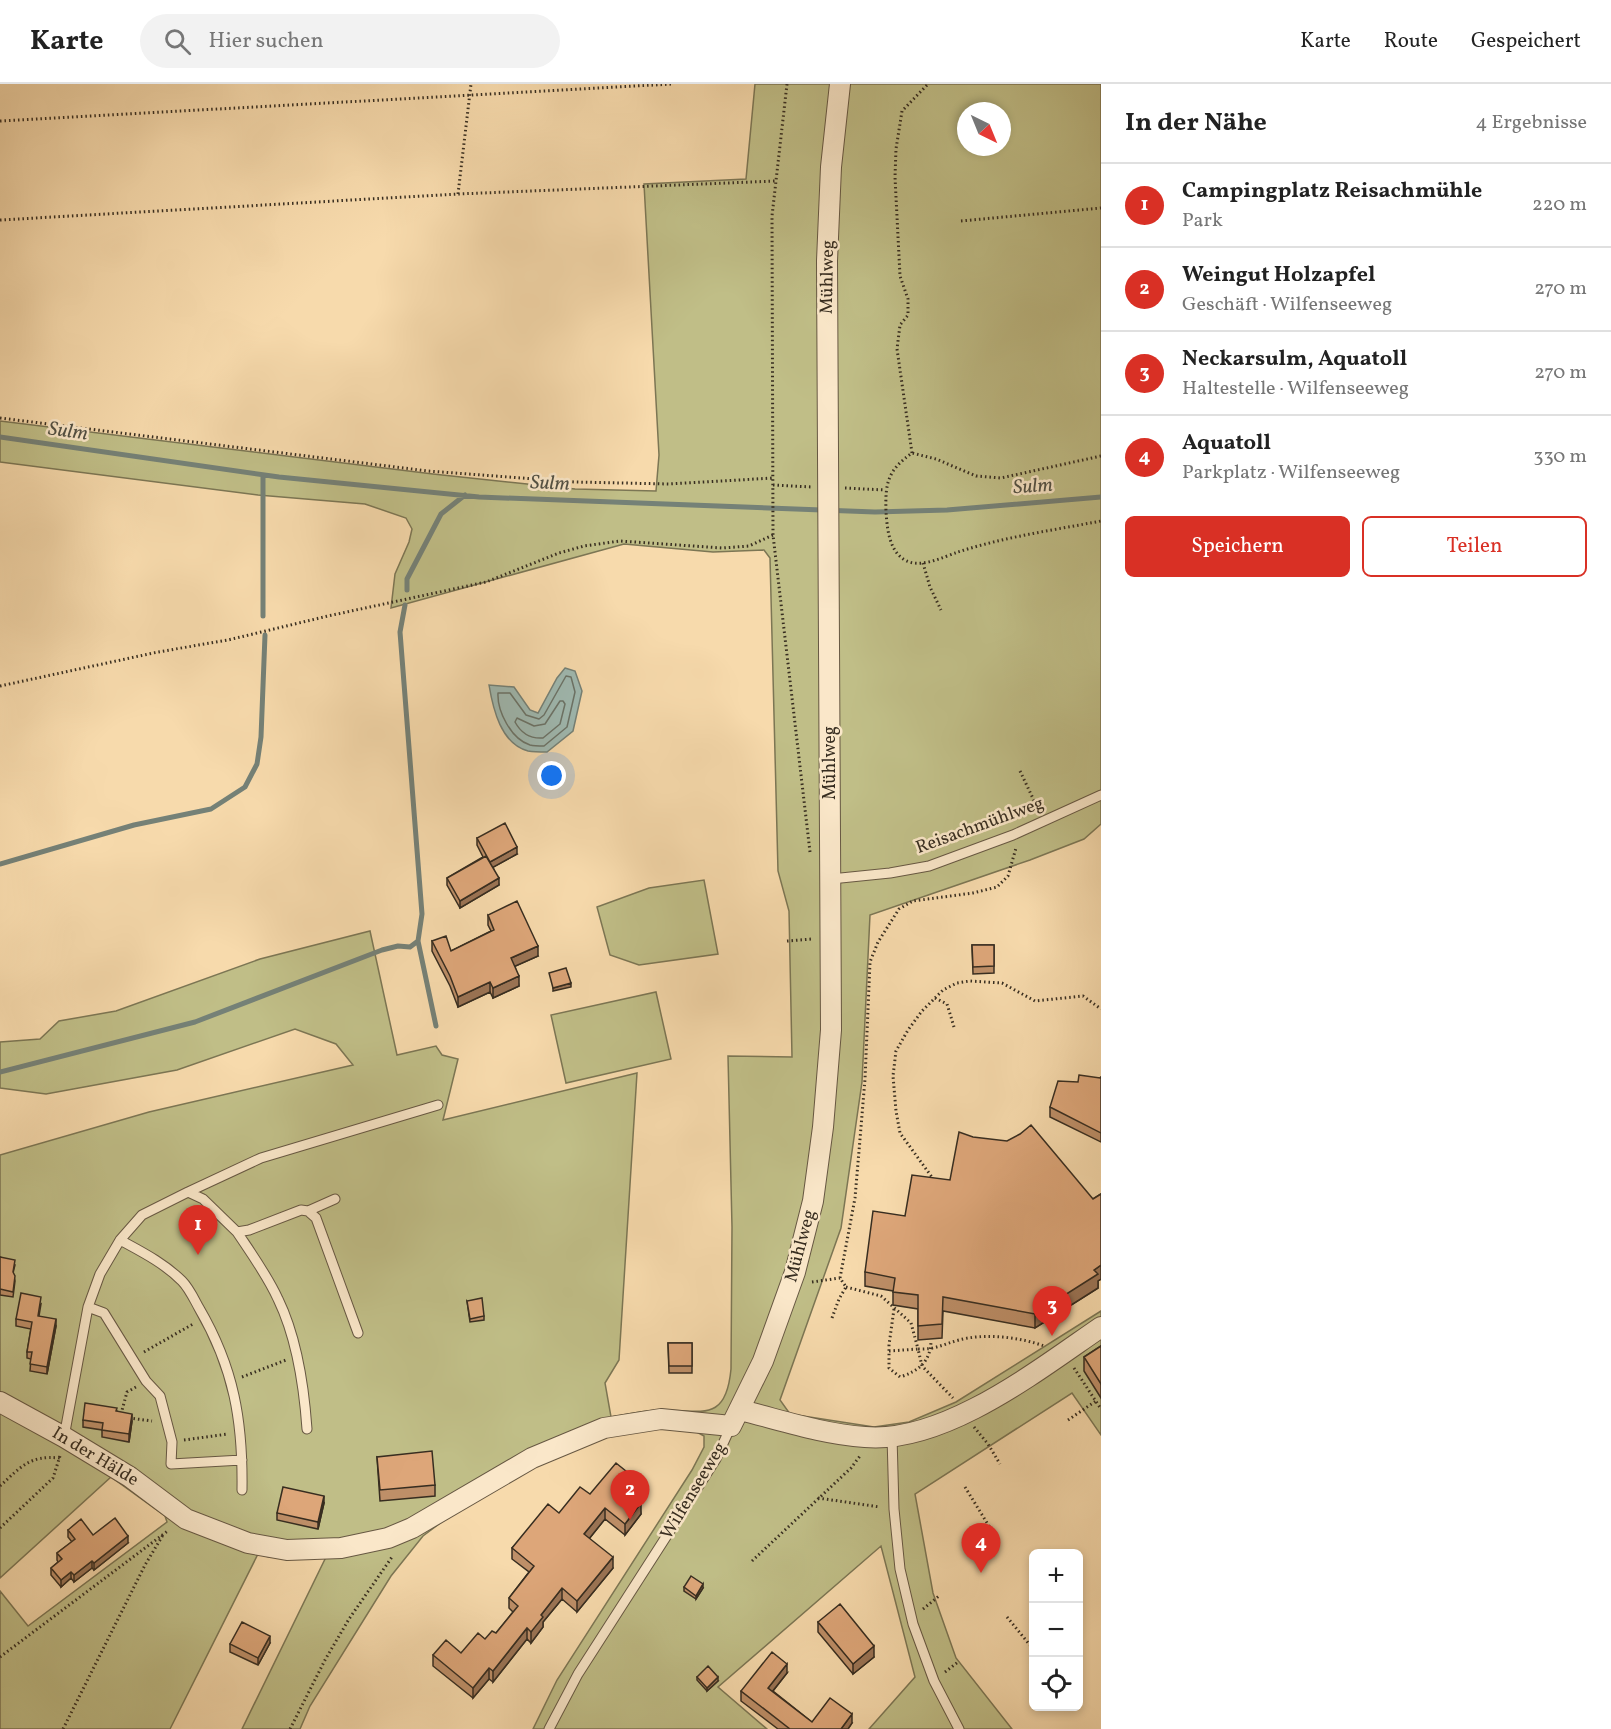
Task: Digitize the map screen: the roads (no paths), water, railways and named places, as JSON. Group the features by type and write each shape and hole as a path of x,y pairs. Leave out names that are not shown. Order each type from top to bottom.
{"street":[{"name":"Mühlweg","path":"735,1418 764,1362 791,1285 813,1201 823,1127 831,1030 827,261 831,167 840,84"},
{"name":"Wilfenseeweg","path":"186,1519 248,1543 287,1550 341,1548 388,1538 412,1528 532,1458 604,1428 661,1419 735,1418 866,1437 916,1432 964,1415 1064,1353 1101,1327"},
{"name":"In der Hälde","path":"0,1402 130,1477 186,1519"}],"lane":[{"name":"Reisachmühlweg","path":"831,879 890,873 929,866 1013,835 1101,795"},
{"path":"64,1437 88,1306 100,1274 120,1240 141,1215 261,1158 438,1105"},
{"path":"188,1192 204,1199 237,1232 279,1300 297,1356 304,1390 307,1429"},
{"path":"237,1232 249,1230 301,1210 308,1211 335,1199"},
{"path":"308,1211 316,1218 358,1333"},
{"path":"120,1240 163,1265 184,1282 205,1318 232,1381 241,1432 242,1490"},
{"path":"88,1306 104,1313 146,1382 160,1396 172,1442 171,1464 242,1460"},
{"name":"Wilfenseeweg","path":"549,1729 578,1674 716,1459 735,1418"},
{"path":"892,1436 894,1509 900,1569 912,1618 934,1681 959,1729"}],"water":[{"path":"565,668 575,671 582,691 573,731 547,752 528,751 519,747 511,741 500,724 489,685 514,687 530,710 538,713"}],"waterway":[{"name":"Sulm","path":"0,437 279,477 479,497 875,512 947,510 1101,497"},
{"path":"263,475 263,616"},
{"path":"407,590 407,579 441,514 465,495"},
{"path":"405,605 400,632 422,914 418,941 436,1026"},
{"path":"0,864 134,825 211,809 245,787 257,764 261,737 265,635"},
{"path":"0,1072 195,1022 382,950 398,946 410,947 418,941"}],"place":[{"name":"Campingplatz Reisachmühle","path":"198,1255"},
{"name":"Neckarsulm, Aquatoll","path":"1052,1336"},
{"name":"Weingut Holzapfel","path":"630,1520"},
{"name":"Aquatoll","path":"981,1573"}]}
